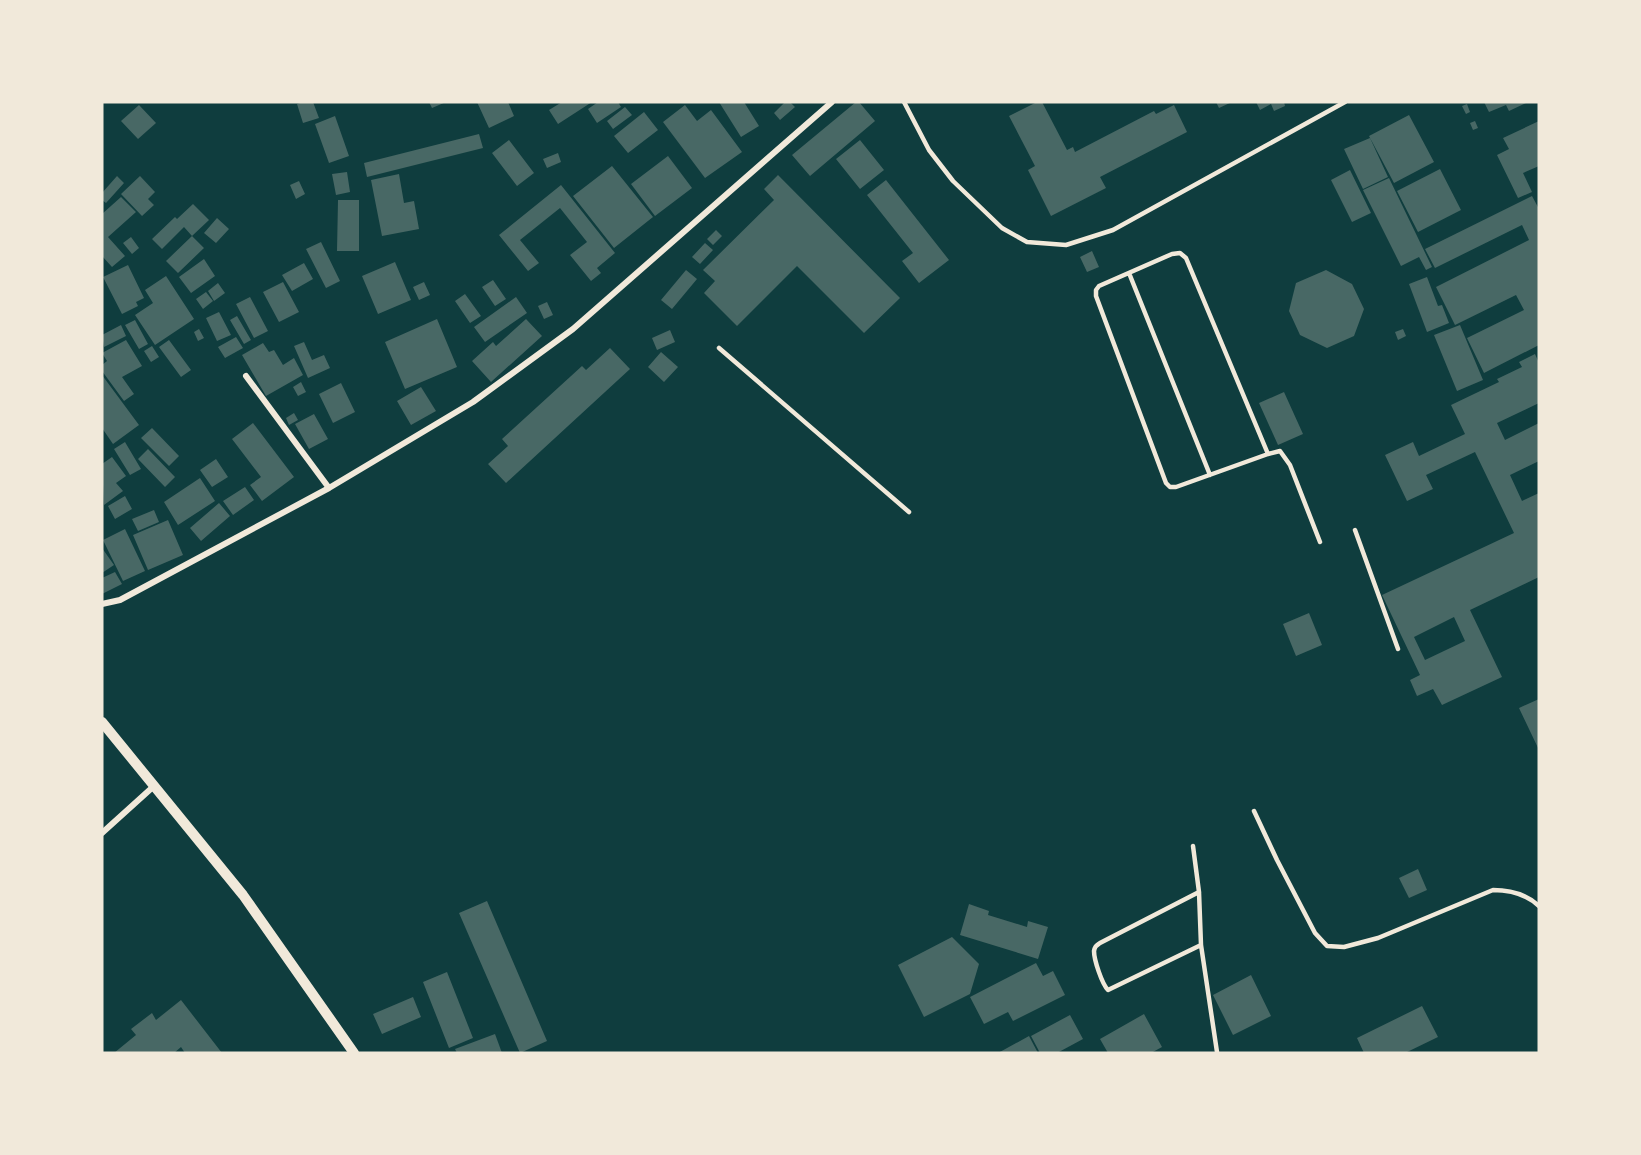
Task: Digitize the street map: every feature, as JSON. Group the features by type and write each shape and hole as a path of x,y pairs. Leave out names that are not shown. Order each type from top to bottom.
{"street":[{"path":"102,604 120,600 329,488 473,402 573,329 832,102"},
{"path":"246,376 329,488"},
{"path":"102,722 243,895 354,1053"},
{"path":"102,833 154,786"}],"lane":[{"path":"904,102 929,150 953,181 1002,228 1027,242 1066,246 1113,230 1345,102"},
{"path":"1268,454 1186,258 1180,253 1172,254 1099,286 1096,296 1166,483 1170,487 1176,487 1280,451 1290,465 1320,542"},
{"path":"1129,273 1210,475"},
{"path":"719,348 909,512"},
{"path":"1355,530 1398,649"},
{"path":"1254,811 1276,860 1315,933 1328,946 1344,947 1378,938 1493,890 1506,890 1521,894 1539,906"},
{"path":"1193,846 1199,892 1201,945 1216,1052"},
{"path":"1199,892 1100,943 1095,947 1094,953 1104,986 1108,990 1201,945"}],"building":[{"path":"313,102 319,118 303,123 297,104"},
{"path":"429,102 446,102 432,108"},
{"path":"477,102 508,102 514,116 489,128"},
{"path":"562,102 592,102 558,124 549,110"},
{"path":"598,102 618,102 621,107 597,123 588,109"},
{"path":"719,102 744,102 759,126 741,137"},
{"path":"785,102 790,102 795,107 780,120 774,113"},
{"path":"856,102 859,102 875,121 810,176 792,155"},
{"path":"1037,102 1042,102 1067,150 1073,147 1075,152 1154,111 1156,114 1174,105 1187,132 1100,177 1106,188 1051,216 1028,170 1035,166 1009,116"},
{"path":"1216,102 1232,102 1219,108"},
{"path":"1256,102 1284,102 1285,106 1274,111 1271,104 1260,110"},
{"path":"1484,102 1528,102 1509,111 1506,105 1489,112"},
{"path":"1467,104 1470,112 1466,114 1462,106"},
{"path":"139,105 156,123 138,139 121,121"},
{"path":"685,105 697,121 711,110 742,152 705,178 663,122"},
{"path":"625,107 632,115 613,129 607,121"},
{"path":"644,112 658,130 628,153 614,136"},
{"path":"1409,115 1434,162 1394,183 1369,136"},
{"path":"335,116 349,156 329,163 315,124"},
{"path":"1475,121 1478,128 1473,130 1470,123"},
{"path":"1539,121 1539,166 1523,173 1532,192 1518,198 1497,155 1509,149 1503,138"},
{"path":"479,134 483,148 367,177 364,163"},
{"path":"1370,138 1388,177 1363,189 1344,149"},
{"path":"509,140 534,173 517,186 492,153"},
{"path":"860,140 884,170 860,189 836,159"},
{"path":"558,153 561,162 547,168 543,159"},
{"path":"668,156 692,188 655,216 631,184"},
{"path":"612,166 653,217 614,248 573,196"},
{"path":"1440,169 1461,210 1418,232 1397,191"},
{"path":"1350,170 1371,213 1352,222 1331,180"},
{"path":"347,172 350,192 336,195 332,174"},
{"path":"399,174 404,203 414,201 419,229 382,236 371,180"},
{"path":"778,175 900,298 864,333 797,266 737,326 704,293 715,281 703,270 774,200 764,189"},
{"path":"117,176 124,183 106,203 102,200 102,193"},
{"path":"140,176 155,192 148,199 154,205 142,216 121,194"},
{"path":"1389,178 1432,267 1426,270 1419,257 1401,266 1363,190"},
{"path":"886,180 949,260 919,283 902,261 913,253 867,195"},
{"path":"299,181 305,194 296,199 290,185"},
{"path":"561,185 615,253 597,268 601,273 591,281 570,255 587,242 560,208 520,240 539,263 528,271 499,235"},
{"path":"1532,196 1539,209 1539,345 1484,373 1467,338 1524,310 1516,295 1455,325 1436,287 1529,240 1522,225 1435,268 1425,249"},
{"path":"121,197 136,212 108,237 125,256 112,267 102,256 102,214"},
{"path":"338,200 359,200 359,251 337,251"},
{"path":"193,204 209,220 192,236 184,227 162,249 152,239"},
{"path":"217,218 229,229 216,243 204,233"},
{"path":"716,230 722,236 713,245 707,239"},
{"path":"192,236 204,248 178,273 166,261"},
{"path":"131,237 139,248 132,254 123,243"},
{"path":"321,242 340,281 326,288 306,249"},
{"path":"705,243 713,250 700,264 692,257"},
{"path":"1092,251 1099,267 1087,272 1080,257"},
{"path":"204,259 215,276 191,293 179,277"},
{"path":"395,262 411,300 378,314 362,276"},
{"path":"304,263 313,279 292,291 282,275"},
{"path":"128,265 144,298 136,302 138,306 122,314 103,277"},
{"path":"686,270 697,279 672,309 661,300"},
{"path":"1326,270 1352,284 1364,309 1354,336 1327,348 1300,335 1289,311 1296,283"},
{"path":"166,276 194,319 155,345 135,315 153,303 145,290"},
{"path":"1427,277 1438,306 1442,305 1449,323 1427,332 1409,284"},
{"path":"493,280 506,299 495,306 482,287"},
{"path":"283,282 299,312 279,322 263,292"},
{"path":"424,282 430,295 419,300 413,287"},
{"path":"218,283 225,293 214,301 208,291"},
{"path":"206,292 213,301 203,309 196,299"},
{"path":"465,294 481,316 470,323 455,301"},
{"path":"250,297 268,331 254,338 236,304"},
{"path":"516,297 527,313 485,342 474,327"},
{"path":"547,302 553,315 544,319 538,306"},
{"path":"219,312 231,335 217,341 206,318"},
{"path":"237,316 251,340 244,344 230,320"},
{"path":"437,319 457,367 405,389 385,342"},
{"path":"526,319 542,336 491,382 472,361 493,342 496,346"},
{"path":"135,320 148,344 139,349 125,325"},
{"path":"121,325 126,336 104,347 102,335"},
{"path":"1460,325 1483,380 1457,391 1434,335"},
{"path":"199,329 204,338 198,341 194,332"},
{"path":"1403,329 1406,336 1398,340 1395,332"},
{"path":"670,330 675,342 657,350 652,338"},
{"path":"236,337 243,348 225,358 218,347"},
{"path":"126,340 142,366 122,377 134,394 124,401 102,371 102,365 107,361 102,353"},
{"path":"169,340 191,370 181,377 159,347"},
{"path":"304,342 312,360 324,355 330,368 308,378 294,346"},
{"path":"263,343 269,352 274,350 283,365 294,358 303,375 266,396 242,355"},
{"path":"152,346 159,357 151,362 144,351"},
{"path":"610,348 630,369 506,483 488,464 508,446 502,439 582,366 586,370"},
{"path":"661,352 678,367 664,382 648,367"},
{"path":"1535,354 1539,363 1539,403 1497,423 1505,440 1539,423 1539,461 1510,475 1522,501 1539,493 1539,577 1470,610 1502,677 1442,705 1433,689 1417,696 1410,680 1420,675 1382,595 1514,533 1475,452 1426,475 1433,489 1407,501 1385,455 1413,442 1419,456 1465,434 1451,405 1499,382 1497,379 1522,367 1519,362","holes":["1454,617 1465,641 1425,660 1414,637"]},
{"path":"102,375 139,425 113,444 102,428"},
{"path":"301,382 306,392 298,396 293,387"},
{"path":"341,383 355,412 333,423 319,394"},
{"path":"421,387 436,411 411,425 397,401"},
{"path":"1284,392 1303,434 1278,445 1259,403"},
{"path":"294,413 298,420 289,425 286,418"},
{"path":"314,414 328,439 309,449 295,424"},
{"path":"253,423 294,477 262,501 250,485 261,477 232,439"},
{"path":"152,428 179,456 169,466 141,438"},
{"path":"125,442 141,469 130,475 114,449"},
{"path":"148,449 175,477 165,487 138,459"},
{"path":"112,457 126,476 116,483 123,491 104,505 102,464"},
{"path":"216,459 228,477 212,487 200,470"},
{"path":"200,478 215,501 178,525 164,502"},
{"path":"245,487 254,500 233,515 223,501"},
{"path":"125,496 132,509 115,519 108,506"},
{"path":"219,503 230,516 201,541 190,528"},
{"path":"154,510 159,522 138,531 132,519"},
{"path":"168,520 183,555 148,570 133,535"},
{"path":"125,529 145,571 123,581 103,540"},
{"path":"102,548 114,565 102,573"},
{"path":"115,572 122,584 102,594 102,578"},
{"path":"1309,613 1322,645 1296,656 1283,624"},
{"path":"1539,699 1539,750 1519,708"},
{"path":"1418,869 1427,890 1409,898 1399,878"},
{"path":"487,901 547,1041 520,1053 459,913"},
{"path":"969,904 989,911 988,915 1027,927 1028,921 1048,927 1038,959 960,935"},
{"path":"952,937 979,964 970,994 924,1017 898,965"},
{"path":"1036,963 1043,976 1053,971 1065,995 1013,1021 1008,1012 984,1024 970,997"},
{"path":"447,972 473,1038 449,1048 423,982"},
{"path":"1251,975 1271,1016 1233,1035 1213,995"},
{"path":"413,997 421,1017 382,1034 373,1014"},
{"path":"181,1000 222,1053 185,1053 181,1047 174,1053 114,1053 136,1035 131,1029 152,1013 156,1020"},
{"path":"1422,1006 1438,1037 1405,1053 1364,1053 1357,1038"},
{"path":"1144,1014 1162,1047 1151,1053 1108,1053 1100,1039"},
{"path":"1070,1015 1083,1039 1057,1053 1040,1053 1031,1036"},
{"path":"495,1034 502,1053 457,1053 455,1049"},
{"path":"1029,1036 1038,1053 998,1053"}]}
